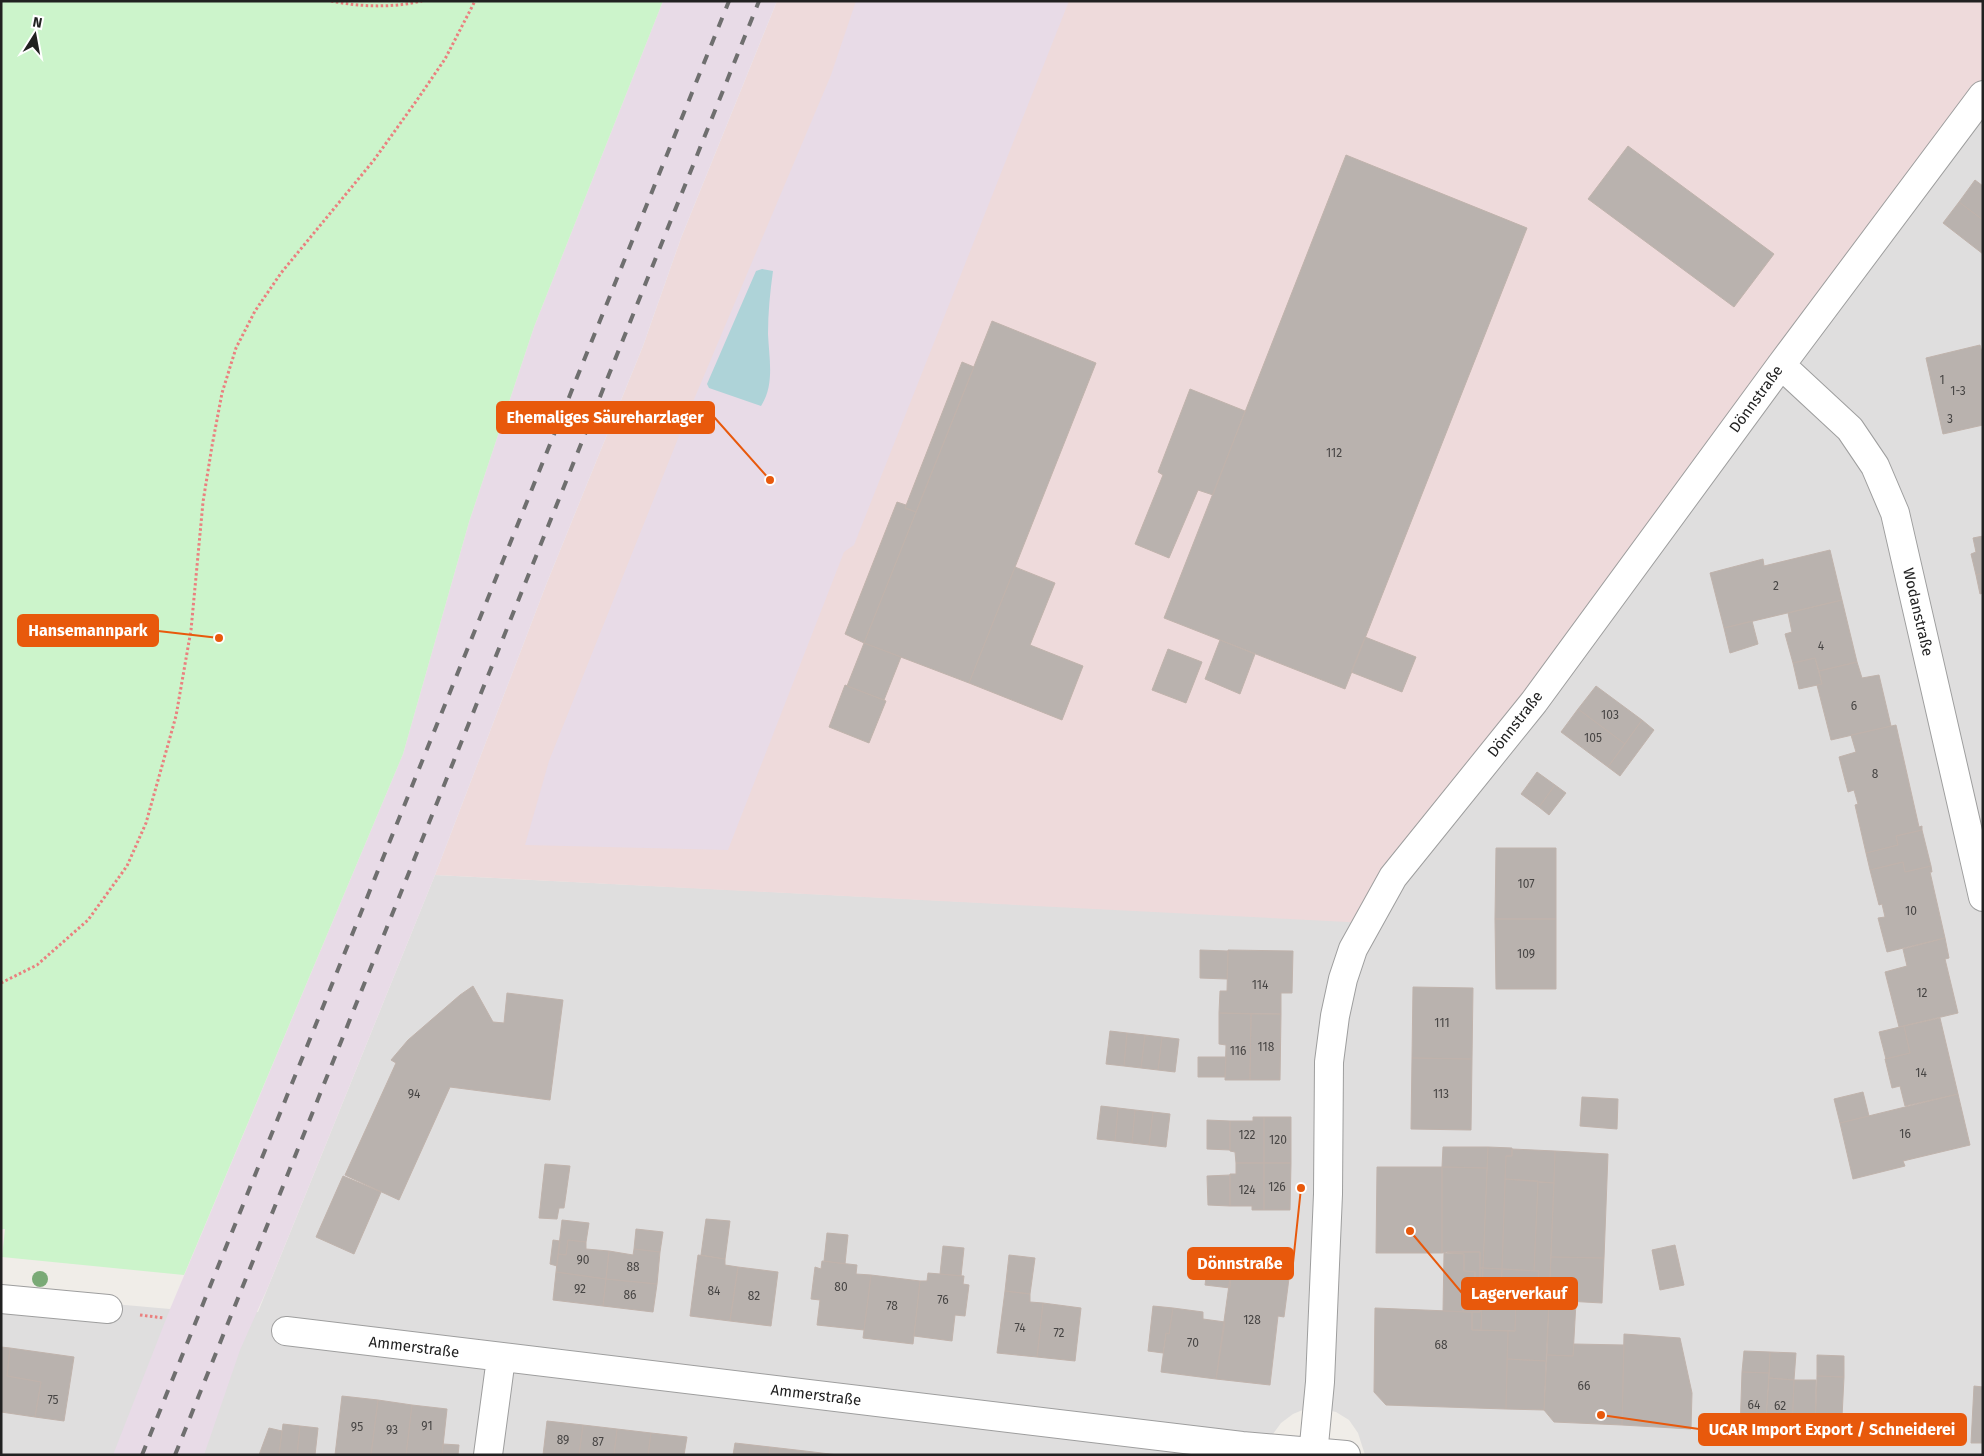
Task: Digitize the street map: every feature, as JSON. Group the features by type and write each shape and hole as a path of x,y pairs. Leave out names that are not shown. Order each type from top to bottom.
{"street":[{"name":"Dönnstraße","path":"1313,1453 1320,1382 1328,1194 1329,1062 1337,1006 1343,979 1354,949 1393,877 1534,702 1781,365 1983,95"},
{"name":"Wodanstraße","path":"1781,365 1850,429 1875,466 1895,513 1974,824 1983,897"},
{"path":"1,1300 108,1309"},
{"name":"Ammerstraße","path":"286,1331 1232,1445 1346,1455"},
{"path":"488,1455 501,1358"}],"path":[{"path":"331,1 350,5 388,6 422,1"},
{"path":"1,983 37,965 88,920 127,866 146,824 176,716 191,630 203,502 212,446 222,393 236,348 255,311 281,273 374,160 417,100 445,59 475,1"}],"shaded area":[{"path":"663,1 777,1 681,238 643,346 546,585 435,875 268,1287 240,1350 204,1455 113,1455 170,1309 403,754 469,522 534,327"},
{"path":"777,1 1983,1 1983,95 1367,923 435,875 546,585 643,346 681,238"},
{"path":"856,1 1069,1 854,545 844,552 728,850 525,845 549,761 687,416 831,75"},
{"path":"1983,95 1983,1455 1365,1455 1358,1433 1349,1420 1336,1412 1318,1408 1305,1409 1293,1414 1281,1423 1273,1434 1268,1448 1268,1455 1,1455 1,1294 170,1309 258,1312 435,875 1367,922"}],"green space":[{"path":"1,1 663,1 534,327 469,522 403,754 184,1275 2,1257 5,1229 1,1229"}],"water":[{"path":"762,269 773,271 768,326 770,380 761,406 709,388 707,384 756,271"}],"building":[{"path":"1628,146 1774,254 1734,307 1588,199"},
{"path":"1346,155 1527,228 1345,689 1164,618"},
{"path":"1975,180 1983,186 1983,220 1959,202"},
{"path":"1959,202 1983,220 1983,254 1943,223"},
{"path":"992,321 1096,363 969,683 864,643"},
{"path":"1980,345 1983,356 1983,425 1943,434 1926,358"},
{"path":"962,362 974,367 916,512 905,508"},
{"path":"1190,389 1245,411 1213,495 1198,490 1169,558 1135,544 1163,475 1158,472"},
{"path":"897,502 906,505 905,508 916,512 864,643 845,634"},
{"path":"1983,536 1983,573 1976,575 1971,554 1976,552 1973,538"},
{"path":"1830,550 1842,600 1724,628 1710,573 1763,559 1764,566"},
{"path":"1015,567 1055,583 1030,645 1083,666 1062,720 969,683"},
{"path":"1983,573 1983,593 1980,594 1976,575"},
{"path":"1842,600 1857,662 1819,671 1815,658 1793,663 1785,634 1792,632 1788,613"},
{"path":"1752,621 1758,644 1730,653 1724,628"},
{"path":"1365,637 1416,657 1402,692 1351,672"},
{"path":"1220,640 1255,654 1240,694 1205,679"},
{"path":"864,643 901,657 884,700 847,686"},
{"path":"1168,649 1202,662 1186,703 1152,690"},
{"path":"1815,658 1822,684 1799,689 1793,663"},
{"path":"1857,662 1862,678 1879,675 1891,726 1831,740 1817,685 1822,684 1819,671"},
{"path":"845,685 886,701 869,743 829,727"},
{"path":"1596,686 1642,720 1625,744 1578,709"},
{"path":"1578,709 1625,744 1608,767 1561,732"},
{"path":"1642,720 1654,730 1620,776 1608,767"},
{"path":"1896,725 1919,827 1922,826 1922,830 1896,836 1898,845 1866,853 1855,805 1858,804 1854,790 1848,792 1839,757 1856,752 1851,735"},
{"path":"1537,772 1555,785 1539,807 1521,794"},
{"path":"1555,785 1566,793 1549,815 1539,807"},
{"path":"1922,830 1931,866 1905,872 1903,862 1870,870 1866,853 1898,845 1896,836"},
{"path":"1496,848 1556,848 1556,919 1495,919"},
{"path":"1903,862 1905,872 1931,866 1932,872 1930,872 1945,938 1887,952 1878,918 1885,917 1882,904 1879,905 1870,870"},
{"path":"1495,919 1556,919 1556,989 1496,989"},
{"path":"1945,938 1949,958 1945,959 1958,1013 1899,1027 1885,972 1907,966 1903,949"},
{"path":"1200,950 1228,951 1227,979 1200,978"},
{"path":"1228,950 1293,951 1292,993 1281,993 1281,1014 1219,1013 1220,991 1227,991"},
{"path":"473,986 493,1022 504,1023 507,993 563,1000 550,1100 450,1087 399,1200 345,1175 396,1063 391,1060 408,1040"},
{"path":"1413,987 1473,988 1472,1059 1412,1058"},
{"path":"1219,1013 1251,1014 1250,1080 1225,1080 1226,1045 1219,1044"},
{"path":"1251,1014 1281,1014 1280,1080 1250,1080"},
{"path":"1940,1018 1958,1094 1905,1106 1900,1086 1892,1088 1885,1059 1910,1053 1904,1026"},
{"path":"1904,1026 1910,1053 1886,1059 1879,1032"},
{"path":"1110,1031 1127,1033 1124,1066 1106,1064"},
{"path":"1127,1033 1145,1035 1141,1068 1124,1066"},
{"path":"1145,1035 1162,1037 1158,1070 1141,1068"},
{"path":"1162,1037 1179,1039 1175,1072 1158,1070"},
{"path":"1198,1057 1226,1057 1225,1077 1198,1077"},
{"path":"1412,1058 1472,1059 1471,1130 1411,1129"},
{"path":"1863,1092 1869,1116 1840,1123 1834,1099"},
{"path":"1958,1094 1970,1145 1903,1161 1905,1166 1853,1179 1840,1123"},
{"path":"1582,1097 1618,1099 1617,1129 1580,1126"},
{"path":"1101,1106 1118,1108 1115,1141 1097,1139"},
{"path":"1118,1108 1135,1110 1132,1143 1115,1141"},
{"path":"1135,1110 1153,1112 1149,1145 1132,1143"},
{"path":"1153,1112 1170,1114 1166,1147 1149,1145"},
{"path":"1253,1117 1264,1117 1264,1163 1236,1163 1235,1152 1230,1151 1230,1121 1253,1121"},
{"path":"1264,1117 1291,1117 1291,1163 1264,1163"},
{"path":"1207,1120 1230,1121 1230,1150 1207,1149"},
{"path":"1443,1147 1488,1147 1487,1168 1442,1167"},
{"path":"1488,1147 1512,1148 1512,1156 1506,1156 1502,1269 1483,1268"},
{"path":"1512,1149 1555,1151 1554,1183 1505,1179 1506,1156 1512,1156"},
{"path":"1555,1151 1608,1154 1604,1258 1551,1257"},
{"path":"1236,1163 1264,1163 1264,1210 1252,1210 1252,1206 1230,1206 1230,1174 1236,1174"},
{"path":"1264,1163 1291,1163 1290,1210 1264,1210"},
{"path":"545,1164 570,1166 564,1208 559,1208 557,1219 539,1218"},
{"path":"1377,1167 1442,1167 1442,1253 1376,1253"},
{"path":"1442,1167 1487,1168 1483,1268 1480,1268 1480,1252 1442,1253"},
{"path":"1230,1175 1230,1206 1208,1205 1207,1176"},
{"path":"343,1176 381,1192 354,1254 316,1237"},
{"path":"1505,1179 1538,1181 1534,1271 1502,1269"},
{"path":"1538,1182 1554,1183 1549,1300 1537,1300 1539,1271 1534,1271"},
{"path":"706,1219 730,1221 725,1259 701,1255"},
{"path":"562,1220 589,1223 586,1242 568,1240 566,1255 558,1254"},
{"path":"636,1229 663,1232 660,1252 634,1249"},
{"path":"827,1233 848,1235 845,1264 824,1261"},
{"path":"553,1240 560,1241 557,1266 550,1264"},
{"path":"568,1240 586,1242 586,1249 609,1251 606,1279 556,1272 558,1254 566,1255"},
{"path":"1675,1245 1684,1285 1660,1290 1652,1250"},
{"path":"943,1246 964,1248 961,1276 940,1274"},
{"path":"634,1249 660,1252 657,1284 606,1279 609,1251 633,1255"},
{"path":"1447,1252 1480,1252 1480,1312 1463,1312 1463,1293 1475,1292 1475,1272 1464,1271 1464,1254"},
{"path":"1209,1253 1233,1256 1230,1288 1205,1285"},
{"path":"1444,1253 1464,1254 1464,1271 1475,1272 1475,1292 1463,1293 1463,1312 1443,1311"},
{"path":"698,1255 725,1259 725,1265 738,1267 730,1321 690,1316"},
{"path":"1009,1255 1035,1258 1030,1294 1005,1291"},
{"path":"1233,1256 1291,1263 1284,1317 1278,1316 1270,1385 1216,1379"},
{"path":"1551,1257 1604,1258 1602,1303 1549,1300"},
{"path":"822,1261 857,1265 856,1274 871,1275 864,1330 817,1325 820,1300 811,1299 815,1267 821,1269"},
{"path":"738,1267 778,1272 771,1326 730,1321"},
{"path":"1480,1268 1483,1268 1482,1300 1480,1301"},
{"path":"1483,1268 1502,1269 1501,1299 1516,1300 1482,1300"},
{"path":"1502,1269 1539,1271 1537,1300 1501,1299"},
{"path":"556,1272 606,1279 603,1306 553,1300"},
{"path":"928,1273 964,1276 963,1284 969,1285 965,1316 955,1315 952,1341 914,1336 920,1281 927,1281"},
{"path":"871,1275 920,1281 913,1344 863,1338"},
{"path":"606,1279 657,1284 653,1312 603,1306"},
{"path":"1005,1291 1030,1294 1030,1302 1043,1303 1037,1357 997,1353"},
{"path":"1482,1300 1481,1330 1472,1330 1472,1312 1480,1312 1480,1301"},
{"path":"1482,1300 1516,1300 1515,1331 1481,1330"},
{"path":"1516,1300 1549,1300 1546,1361 1507,1359 1508,1331 1515,1331"},
{"path":"1549,1300 1576,1302 1573,1356 1547,1355"},
{"path":"1043,1303 1081,1308 1075,1361 1037,1357"},
{"path":"1153,1306 1173,1308 1169,1334 1166,1333 1163,1353 1148,1351"},
{"path":"1173,1308 1203,1312 1203,1319 1225,1322 1216,1379 1161,1372 1166,1333 1169,1334"},
{"path":"1375,1308 1472,1312 1472,1330 1508,1331 1506,1409 1386,1405 1374,1392"},
{"path":"1624,1334 1680,1338 1692,1393 1691,1429 1622,1425"},
{"path":"1574,1344 1624,1345 1622,1425 1554,1422 1544,1410 1547,1355 1573,1356"},
{"path":"1,1347 10,1348 7,1376 41,1382 35,1417 1,1412"},
{"path":"10,1348 74,1357 64,1421 35,1417 41,1382 7,1376"},
{"path":"1744,1351 1770,1352 1769,1373 1742,1372"},
{"path":"1770,1352 1796,1353 1794,1380 1769,1378"},
{"path":"1817,1355 1844,1356 1844,1377 1817,1376"},
{"path":"1507,1359 1546,1361 1544,1410 1506,1409"},
{"path":"1742,1372 1769,1373 1765,1433 1740,1431"},
{"path":"1817,1376 1844,1377 1841,1437 1815,1436"},
{"path":"1769,1378 1794,1380 1792,1434 1765,1433"},
{"path":"1794,1380 1816,1380 1815,1436 1792,1434"},
{"path":"1974,1386 1983,1387 1983,1443 1971,1443"},
{"path":"342,1396 378,1400 371,1455 335,1455"},
{"path":"378,1400 412,1405 406,1455 371,1455"},
{"path":"412,1405 447,1409 442,1455 406,1455"},
{"path":"547,1421 583,1425 579,1455 543,1455"},
{"path":"283,1424 300,1426 297,1455 279,1455"},
{"path":"583,1425 617,1429 614,1455 579,1455"},
{"path":"300,1426 318,1428 315,1455 297,1455"},
{"path":"269,1428 282,1431 279,1455 259,1455"},
{"path":"617,1429 651,1433 648,1455 614,1455"},
{"path":"651,1433 687,1437 684,1455 648,1455"},
{"path":"735,1443 770,1447 769,1455 733,1455"},
{"path":"443,1444 459,1445 458,1455 442,1455"},
{"path":"770,1447 805,1451 804,1455 769,1455"},
{"path":"805,1451 838,1455 804,1455"}],"railway":[{"path":"142,1455 729,1"},
{"path":"175,1455 759,1"}],"place":[{"name":"Ehemaliges Säureharzlager","path":"770,480"},
{"name":"Hansemannpark","path":"219,638"},
{"name":"Dönnstraße","path":"1301,1188"},
{"name":"Lagerverkauf","path":"1410,1231"},
{"name":"UCAR Import Export / Schneiderei","path":"1601,1415"}]}
